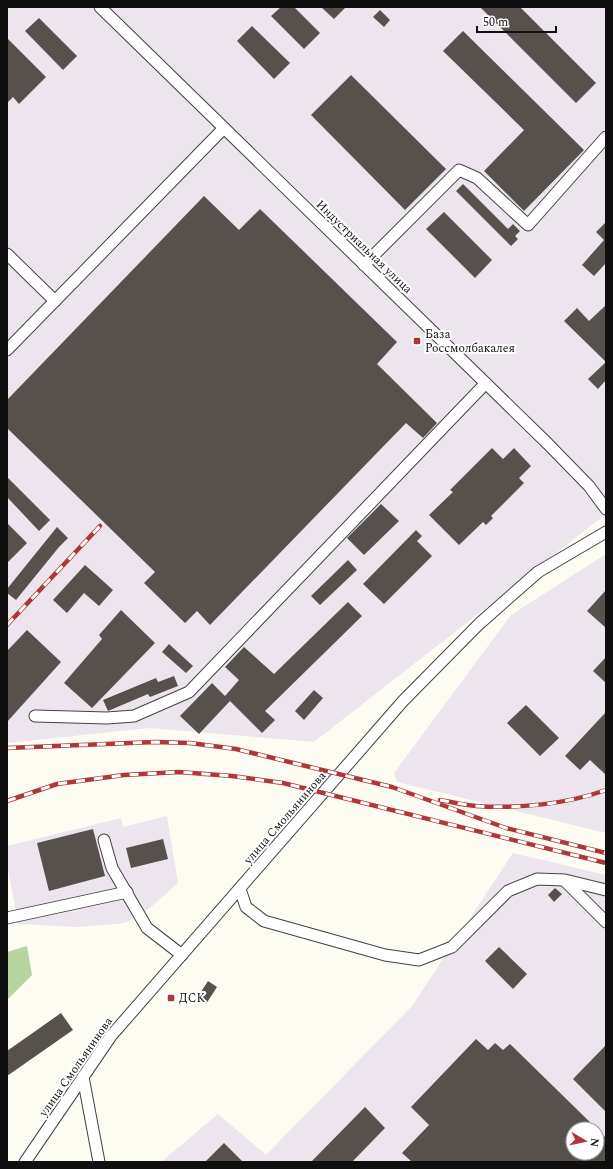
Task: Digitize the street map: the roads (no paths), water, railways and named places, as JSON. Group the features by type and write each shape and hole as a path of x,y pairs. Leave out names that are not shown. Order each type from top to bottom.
{"street":[{"name":"Индустриальная улица","path":"100,7 584,480 606,508"},
{"path":"7,350 224,128"},
{"path":"364,265 459,170 476,178 528,225 606,137"},
{"path":"7,254 55,301"},
{"path":"35,716 107,718 134,716 189,692 485,384"},
{"name":"улица Смольянинова","path":"25,1162 110,1036 403,701 479,624 538,572 606,532"},
{"path":"104,840 112,868 147,928 182,955"},
{"path":"240,889 246,907 264,921 385,955 419,960 452,947 508,891 537,879 565,880 606,890"},
{"path":"565,880 606,922"},
{"path":"7,918 127,892"},
{"path":"83,1077 99,1162"}],"railway":[{"path":"7,625 100,526"},
{"path":"7,748 155,742 190,743 236,749 392,787 506,828 606,853"},
{"path":"7,801 57,784 124,775 179,772 232,776 283,783 606,863"},
{"path":"440,800 476,806 509,807 559,802 606,790"}],"place":[{"name":"База Россмолбакалея","path":"417,341"},
{"name":"ДСК","path":"171,998"}]}
